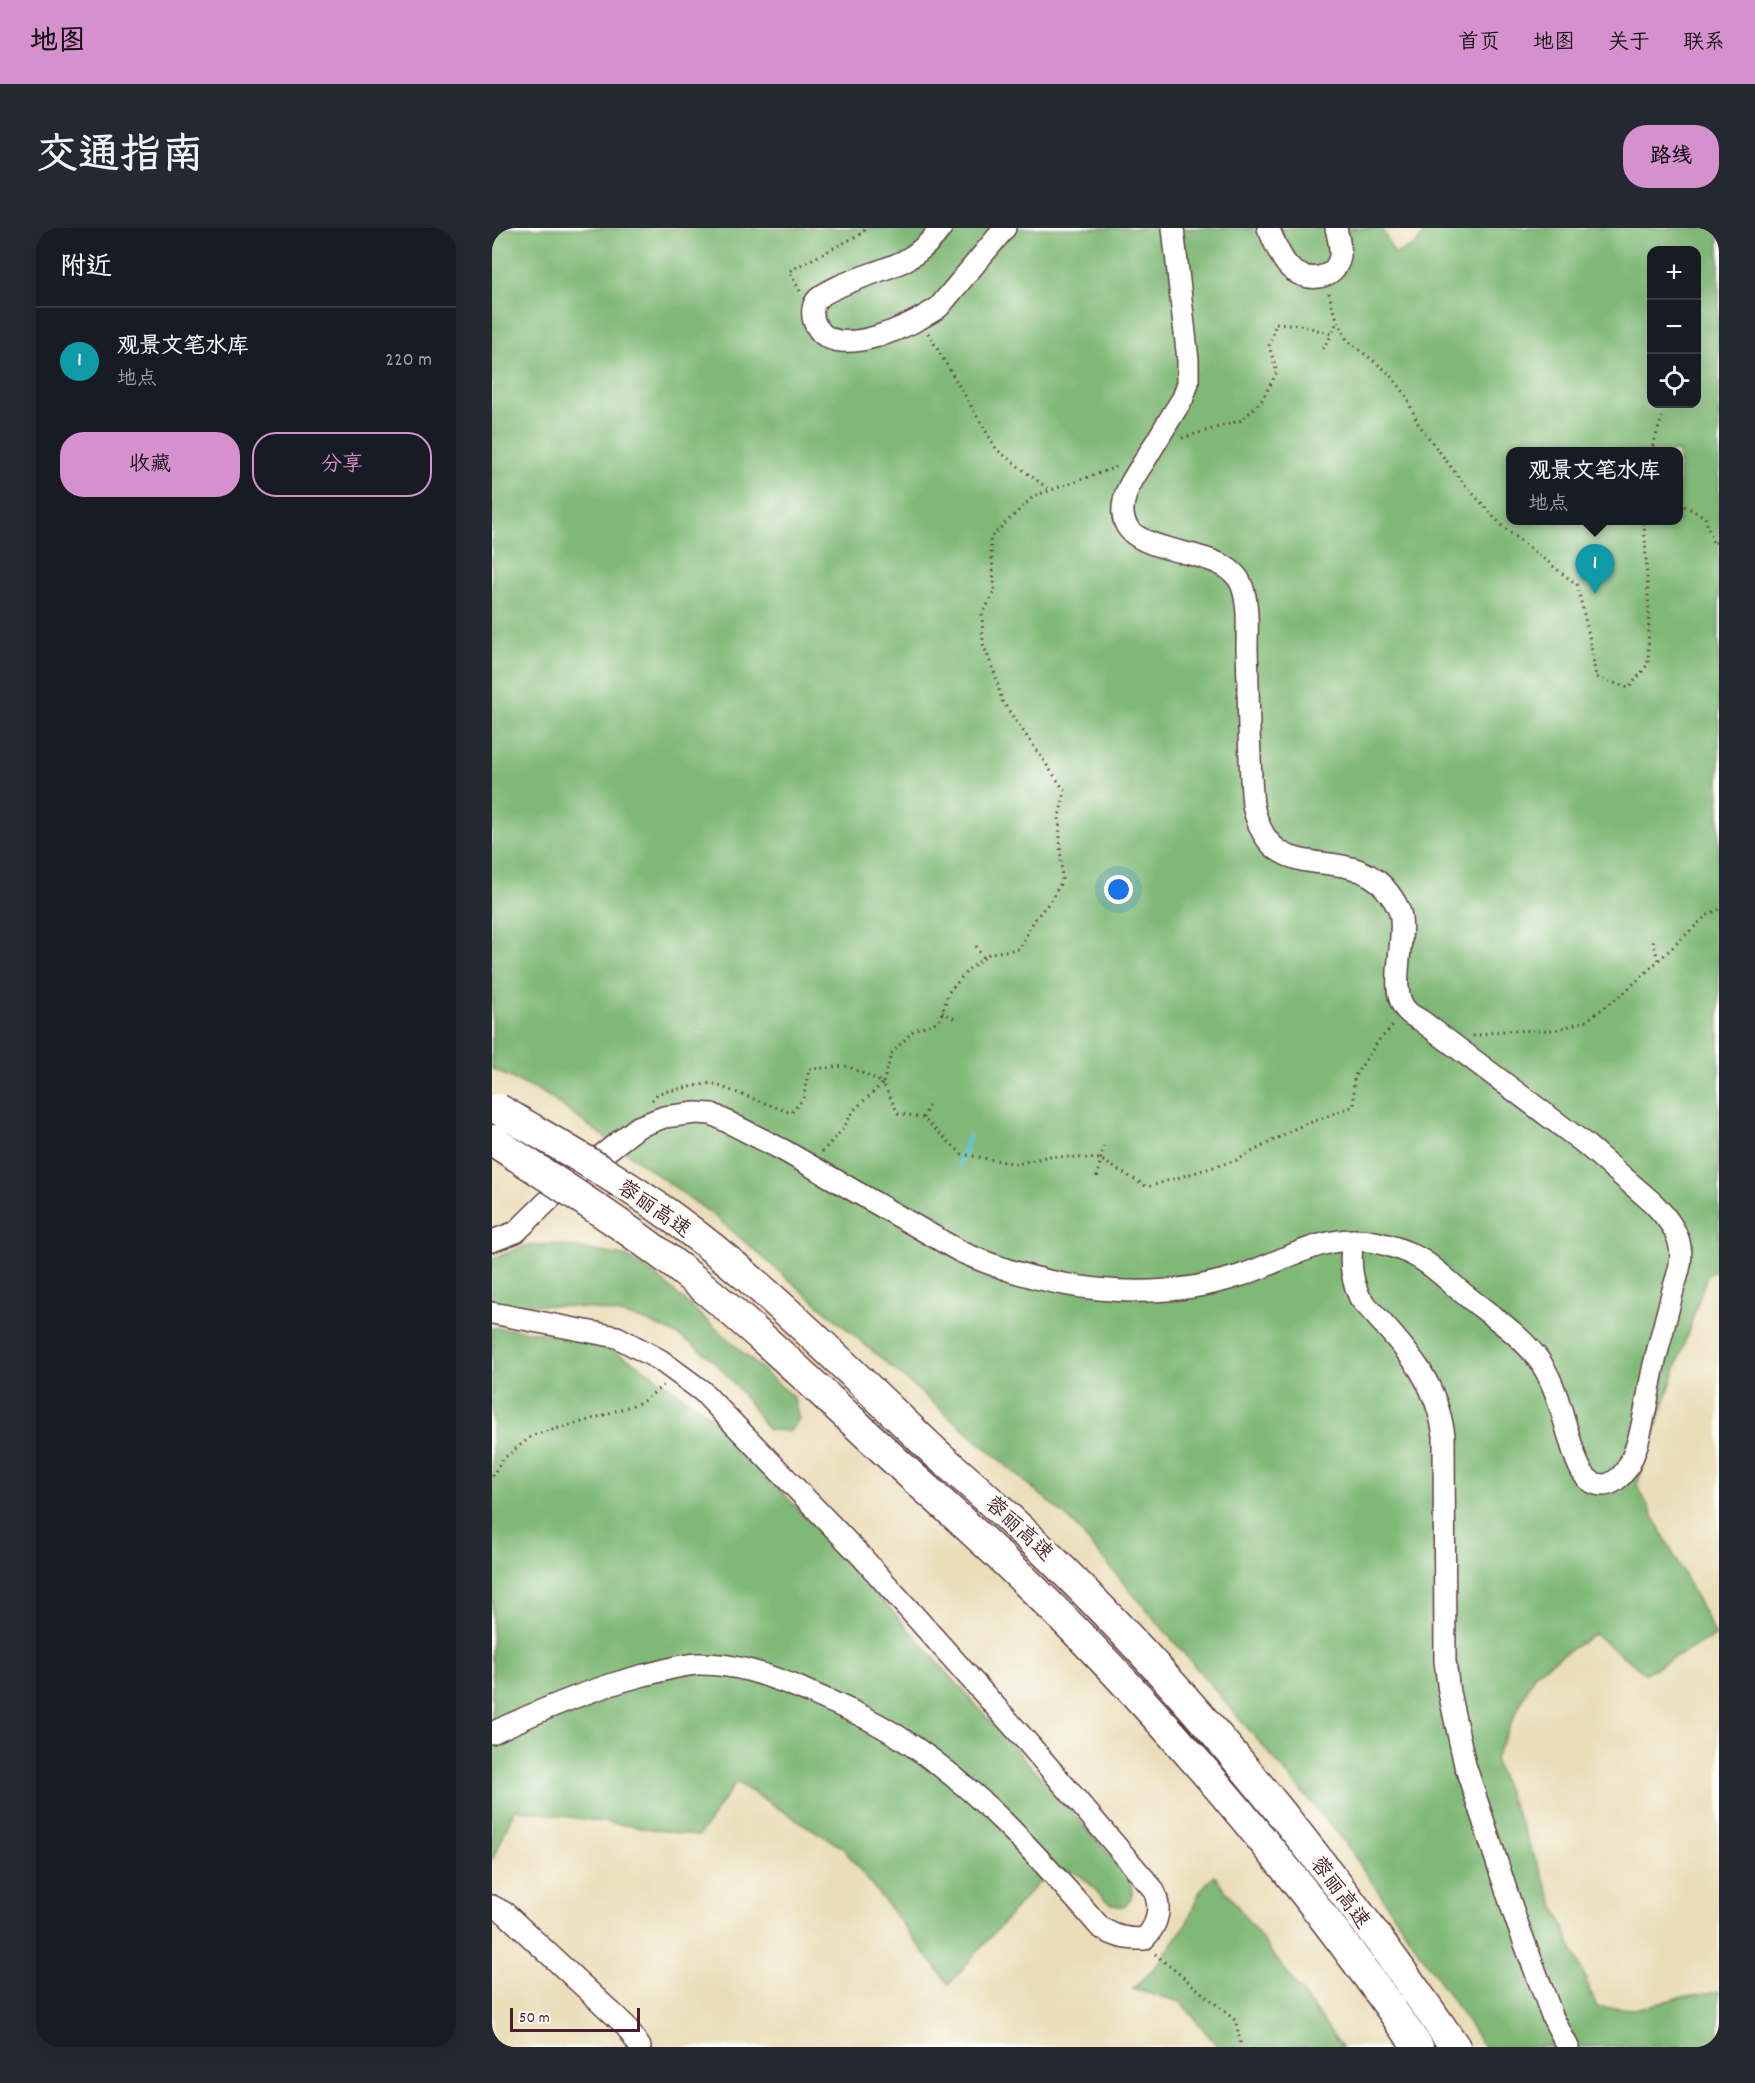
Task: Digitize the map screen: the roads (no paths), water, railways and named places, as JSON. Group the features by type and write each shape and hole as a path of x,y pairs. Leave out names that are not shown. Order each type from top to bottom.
{"highway":[{"name":"蓉丽高速","path":"495,1107 572,1152 668,1215 751,1280 938,1455 1000,1508 1058,1563 1175,1688 1234,1757 1323,1867 1455,2047"},
{"name":"蓉丽高速","path":"492,1140 630,1230 697,1282 756,1331 971,1528 1037,1592 1170,1732 1241,1814 1309,1899 1418,2047"}],"street":[{"path":"941,228 921,250 903,262 821,295 815,302 813,314 820,332 840,341 884,335 919,319 939,307 1005,228"},
{"path":"492,1240 516,1232 566,1184 638,1127 664,1117 696,1113 712,1114 813,1167 962,1252 1014,1273 1070,1286 1126,1291 1183,1288 1236,1277 1308,1247 1332,1241 1377,1242 1418,1258 1531,1349 1553,1384 1581,1470 1590,1480 1603,1485 1615,1480 1625,1471 1636,1446 1681,1260 1677,1233 1662,1211 1584,1143 1407,1012 1398,990 1402,925 1400,914 1392,897 1380,884 1369,875 1353,869 1296,859 1280,852 1265,838 1256,819 1251,791 1247,624 1242,585 1237,575 1227,567 1208,559 1148,543 1134,535 1124,517 1124,502 1131,484 1184,398 1188,383 1173,228"},
{"path":"1268,228 1288,267 1297,274 1309,278 1320,278 1335,268 1340,256 1336,228"},
{"path":"1353,1240 1350,1263 1360,1298 1418,1364 1439,1407 1444,1435 1445,1661 1458,1741 1516,1920 1553,2018 1568,2047"},
{"path":"492,1313 617,1337 680,1373 702,1391 862,1557 1028,1743 1153,1889 1157,1897 1158,1915 1151,1932 1144,1939 1119,1938 1100,1927 1020,1838 918,1749 872,1720 758,1671 716,1664 675,1667 615,1682 576,1695 492,1733"},
{"path":"492,1906 505,1914 625,2025 640,2047"}],"waterway":[{"path":"959,1164 969,1137"}],"place":[{"name":"观景文笔水库","path":"1595,594"}]}
